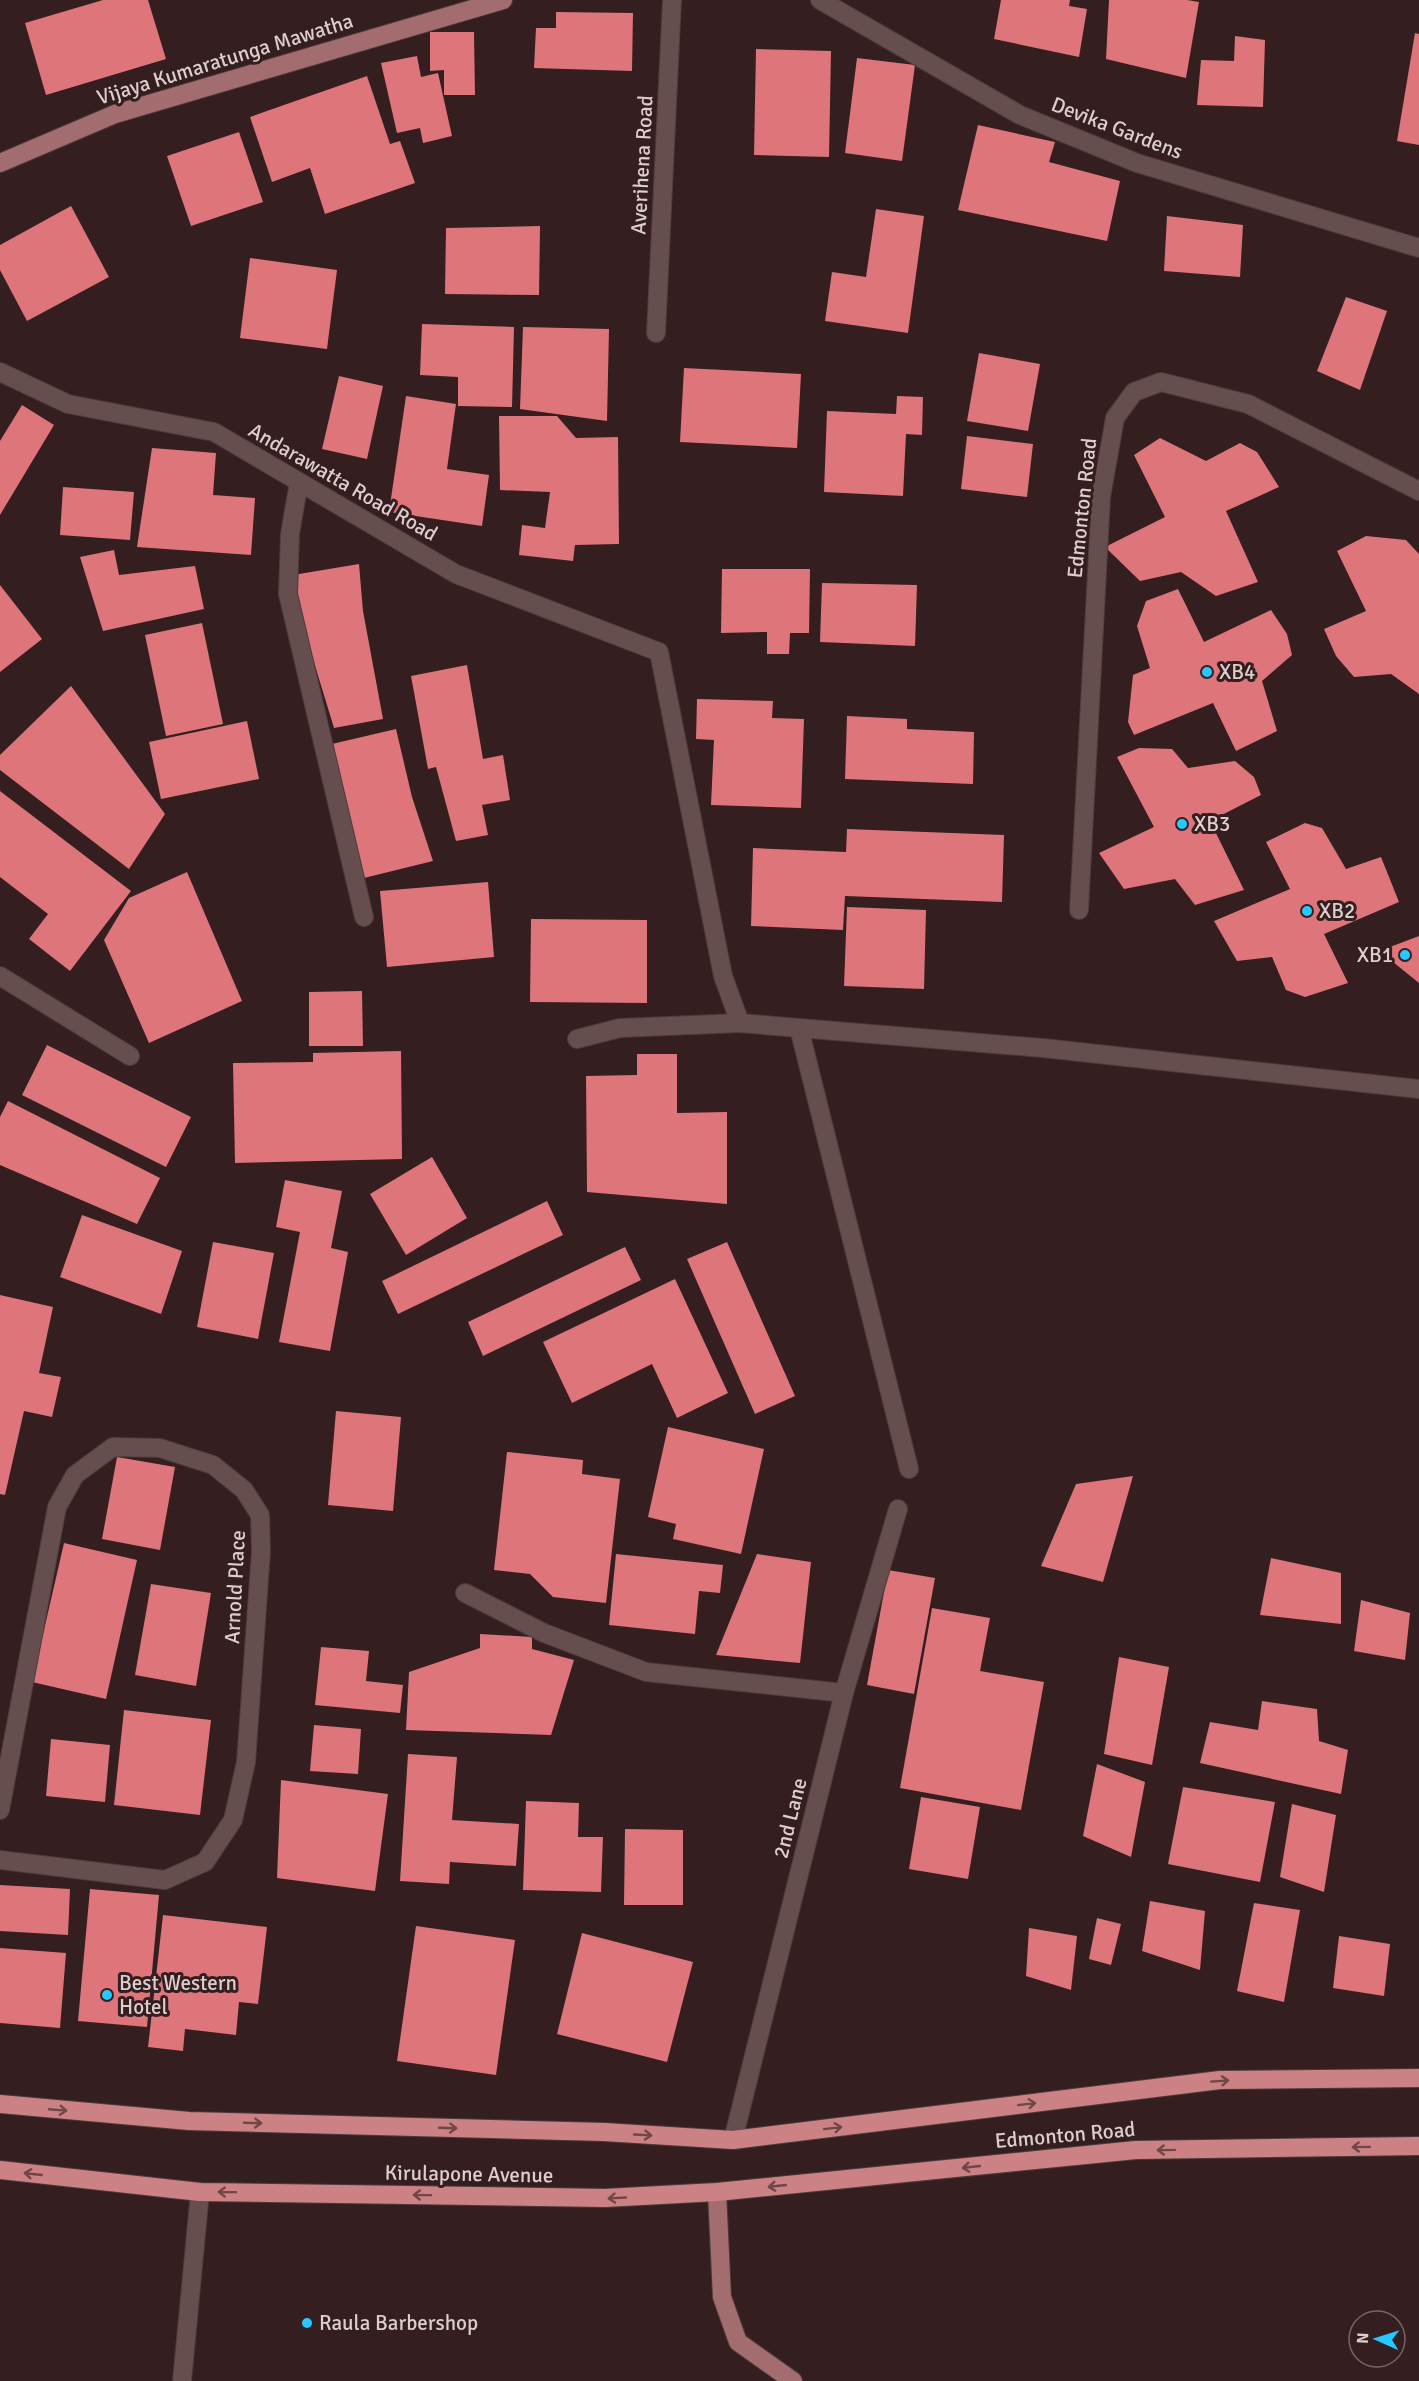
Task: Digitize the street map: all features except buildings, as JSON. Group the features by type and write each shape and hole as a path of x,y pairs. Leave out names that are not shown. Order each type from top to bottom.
{"highway":[{"name":"Edmonton Road","path":"733,2140 1220,2080 1419,2078"},
{"path":"0,2104 189,2121 604,2132 733,2140"},
{"name":"Edmonton Road","path":"717,2192 1136,2150 1419,2146"},
{"name":"Kirulapone Avenue","path":"0,2170 201,2192 605,2198 717,2192"}],"main road":[{"name":"Vijaya Kumaratunga Mawatha","path":"0,163 115,114 503,0"},
{"path":"717,2192 722,2297 738,2342 793,2381"}],"street":[{"name":"Averihena Road","path":"656,333 672,0"},
{"name":"Devika Gardens","path":"820,0 1030,119 1137,163 1419,248"},
{"name":"Andarawatta Road Road","path":"0,372 68,405 213,432 456,574 659,652 723,976 740,1023"},
{"name":"Edmonton Road","path":"1080,910 1101,497 1114,418 1134,392 1161,382 1248,404 1419,491"},
{"path":"299,482 290,534 288,594 364,917"},
{"path":"0,976 130,1056"},
{"path":"577,1039 620,1028 740,1023 1043,1048 1419,1089"},
{"path":"799,1028 909,1469"},
{"name":"Arnold Place","path":"0,1810 57,1507 75,1475 113,1447 160,1448 213,1465 244,1490 260,1515 261,1551 246,1762 232,1820 205,1862 165,1880 0,1860"},
{"name":"2nd Lane","path":"733,2140 844,1693 898,1509"},
{"path":"465,1593 544,1633 646,1672 844,1693"},
{"path":"182,2381 201,2192"}],"place":[{"name":"XB4","path":"1207,672"},
{"name":"XB3","path":"1182,824"},
{"name":"XB2","path":"1307,911"},
{"name":"XB1","path":"1405,955"},
{"name":"Best Western Hotel","path":"107,1995"},
{"name":"Raula Barbershop","path":"307,2323"}]}
